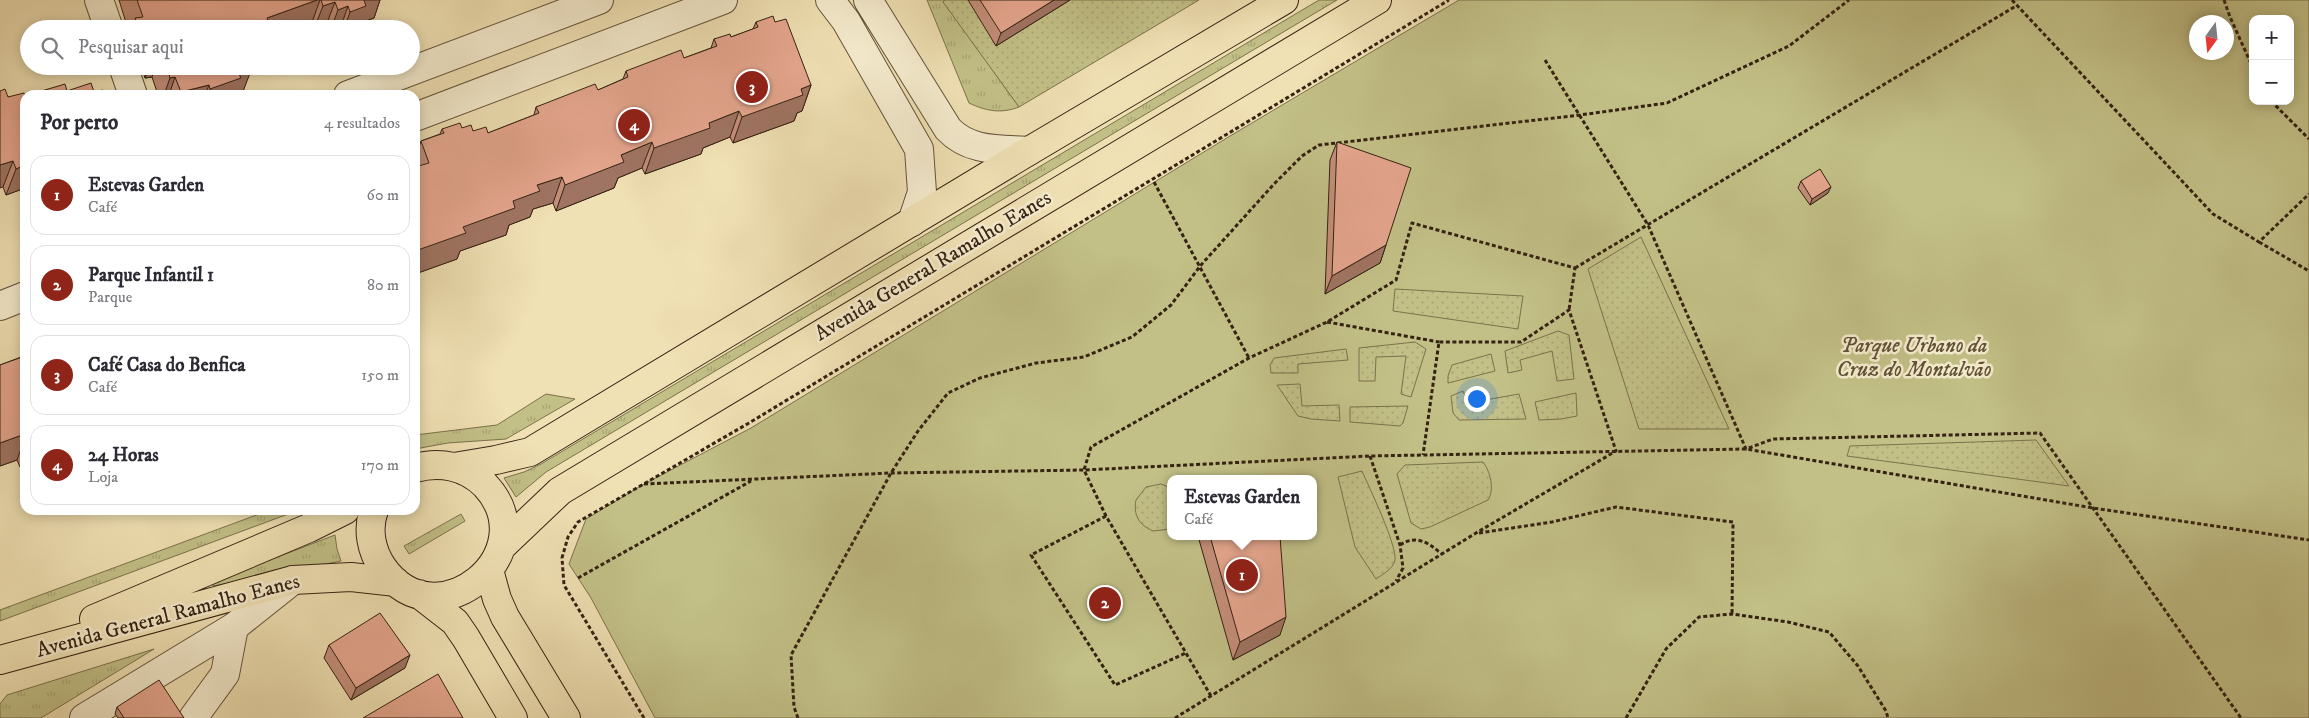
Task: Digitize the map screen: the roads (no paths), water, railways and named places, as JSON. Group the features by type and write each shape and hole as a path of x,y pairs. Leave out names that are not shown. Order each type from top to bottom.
{"main road":[{"path":"420,467 428,465 454,467 530,452 1029,150 1284,0"},
{"name":"Avenida General Ramalho Eanes","path":"0,659 293,580 351,576 445,596 458,592 480,580 495,559 560,491 1377,0"},
{"path":"454,467 477,478 494,498 502,522 495,559 497,599 505,616 566,718"},
{"name":"Avenida General Ramalho Eanes","path":"0,659 309,528 335,515"},
{"path":"373,515 371,525 374,551 387,573 455,622 513,718"}],"street":[{"path":"98,0 106,20"},
{"path":"420,68 599,0"},
{"path":"420,115 723,0"},
{"path":"830,0 846,21 919,149 922,192 912,222"},
{"path":"868,0 948,130 956,138 986,149 1029,150"},
{"path":"126,75 132,90"},
{"path":"361,90 401,75"},
{"path":"0,306 20,298"},
{"path":"84,718 234,627 293,580"},
{"path":"193,718 225,674 234,627"}],"place":[{"name":"Café Casa do Benfica","path":"752,87"},
{"name":"24 Horas","path":"634,125"},
{"name":"Estevas Garden","path":"1242,575"},
{"name":"Parque Infantil 1","path":"1105,603"}],"park label":[{"name":"Parque Urbano da Cruz do Montalvão","path":"1914,358"}]}
